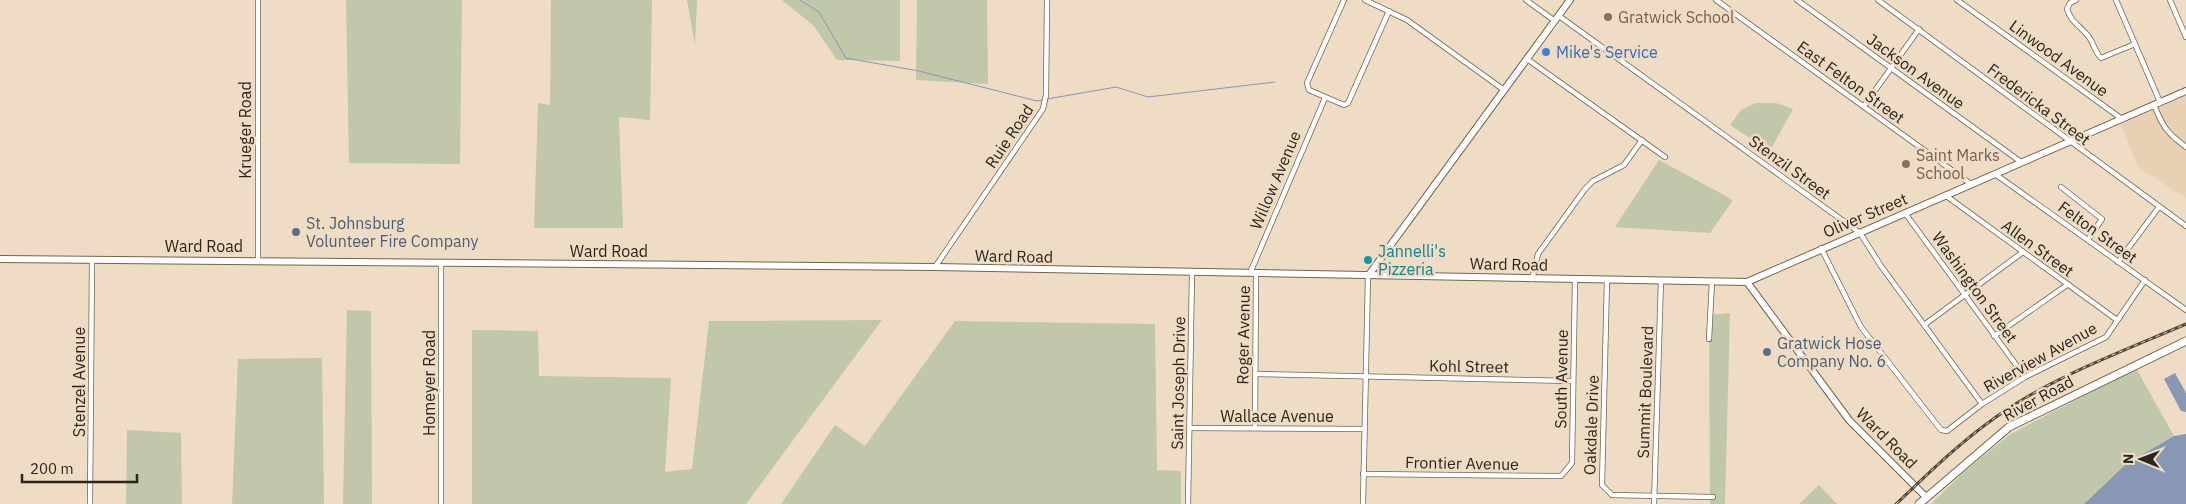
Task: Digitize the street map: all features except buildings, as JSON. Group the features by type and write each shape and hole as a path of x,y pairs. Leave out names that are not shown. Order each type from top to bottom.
{"main road":[{"path":"1368,276 1570,0"},
{"name":"Oliver Street","path":"1747,282 1821,248 1860,233 2186,91"},
{"name":"Ward Road","path":"0,259 935,268 1192,274 1253,273 1747,282 1849,420 1926,497"},
{"name":"River Road","path":"1918,504 2009,427 2186,341"}],"street":[{"name":"Krueger Road","path":"258,0 258,260"},
{"name":"Ruie Road","path":"935,268 1043,109 1046,95 1047,0"},
{"path":"1344,0 1307,83 1309,90 1344,105 1348,103 1389,11"},
{"path":"1365,0 1407,20 1504,90"},
{"name":"Stenzil Street","path":"1526,0 1557,18 1860,233 1881,266 1982,404"},
{"name":"East Felton Street","path":"1716,0 1971,184"},
{"name":"Jackson Avenue","path":"1797,0 2022,162"},
{"name":"Fredericka Street","path":"1878,0 2068,142 2186,226"},
{"name":"Linwood Avenue","path":"1957,0 2122,118"},
{"path":"2076,0 2070,3 2067,8 2071,20 2090,38 2097,54 2101,58 2135,44"},
{"path":"2116,0 2135,44 2157,104 2163,127 2169,135 2186,147"},
{"path":"2170,0 2186,37"},
{"path":"1864,106 1919,30"},
{"path":"1527,59 1665,157"},
{"name":"Willow Avenue","path":"1253,273 1325,98"},
{"path":"1532,278 1538,254 1585,189 1593,181 1624,165 1642,140"},
{"name":"Felton Street","path":"1995,174 2186,310"},
{"path":"2061,187 2102,219 2088,240"},
{"name":"Allen Street","path":"1945,195 2116,320"},
{"path":"2118,262 2159,207"},
{"name":"Washington Street","path":"1905,213 2025,376"},
{"name":"Riverview Avenue","path":"1821,248 1862,327 1941,430 1947,431 1982,404 2025,376 2106,337 2145,280"},
{"path":"1924,325 2023,252"},
{"name":"Stenzel Avenue","path":"90,504 92,259"},
{"name":"Homeyer Road","path":"441,263 441,504"},
{"name":"Roger Avenue","path":"1253,273 1256,374 1255,428"},
{"name":"Saint Joseph Drive","path":"1188,504 1192,274"},
{"path":"1363,504 1368,276"},
{"name":"South Avenue","path":"1561,476 1572,463 1575,279"},
{"name":"Oakdale Drive","path":"1607,280 1602,485 1612,495 1713,497"},
{"name":"Summit Boulevard","path":"1654,504 1661,280"},
{"path":"1709,339 1712,281"},
{"path":"1994,336 2067,285"},
{"name":"Kohl Street","path":"1256,374 1573,381"},
{"name":"Wallace Avenue","path":"1190,428 1364,429"},
{"name":"Frontier Avenue","path":"1363,474 1561,476"}],"shaded area":[{"path":"2186,96 2186,198 2138,167 2121,124"}],"green space":[{"path":"346,0 462,0 460,164 349,163"},
{"path":"551,0 652,0 650,120 619,117 623,228 534,228 538,103 550,105"},
{"path":"687,0 697,0 695,45"},
{"path":"782,0 900,0 900,61 837,60 814,26"},
{"path":"917,0 987,0 988,84 916,80"},
{"path":"1756,103 1776,103 1793,109 1772,147 1765,148 1730,125 1741,110"},
{"path":"1659,160 1733,200 1710,233 1615,227"},
{"path":"347,310 371,311 372,504 343,504"},
{"path":"1730,313 1725,504 1710,504 1709,315"},
{"path":"882,320 746,504 472,504 472,330 538,331 539,376 671,378 665,472 692,469 709,321"},
{"path":"955,321 1155,324 1157,470 1181,471 1181,504 781,504 835,425 865,446"},
{"path":"322,358 324,504 232,504 238,359"},
{"path":"2136,368 2174,436 2126,464 2084,504 1931,504 1964,472 2009,435"},
{"path":"127,430 181,433 182,504 126,504"},
{"path":"1819,485 1837,504 1799,504"}],"water":[{"path":"2175,373 2186,393 2186,412 2181,411 2164,379"},
{"path":"2186,434 2186,504 2084,504 2126,464 2174,436"}],"waterway":[{"path":"800,0 819,12 846,58 919,71 1037,101 1043,100"},
{"path":"1047,99 1116,87 1148,97 1275,82"}],"railway":[{"path":"1896,504 1969,437 2018,402 2064,377 2186,324"}],"place":[{"name":"Gratwick School","path":"1608,17"},
{"name":"Mike's Service","path":"1546,52"},
{"name":"Saint Marks School","path":"1906,164"},
{"name":"St. Johnsburg Volunteer Fire Company","path":"296,232"},
{"name":"Jannelli's Pizzeria","path":"1368,260"},
{"name":"Gratwick Hose Company No. 6","path":"1767,352"}]}
